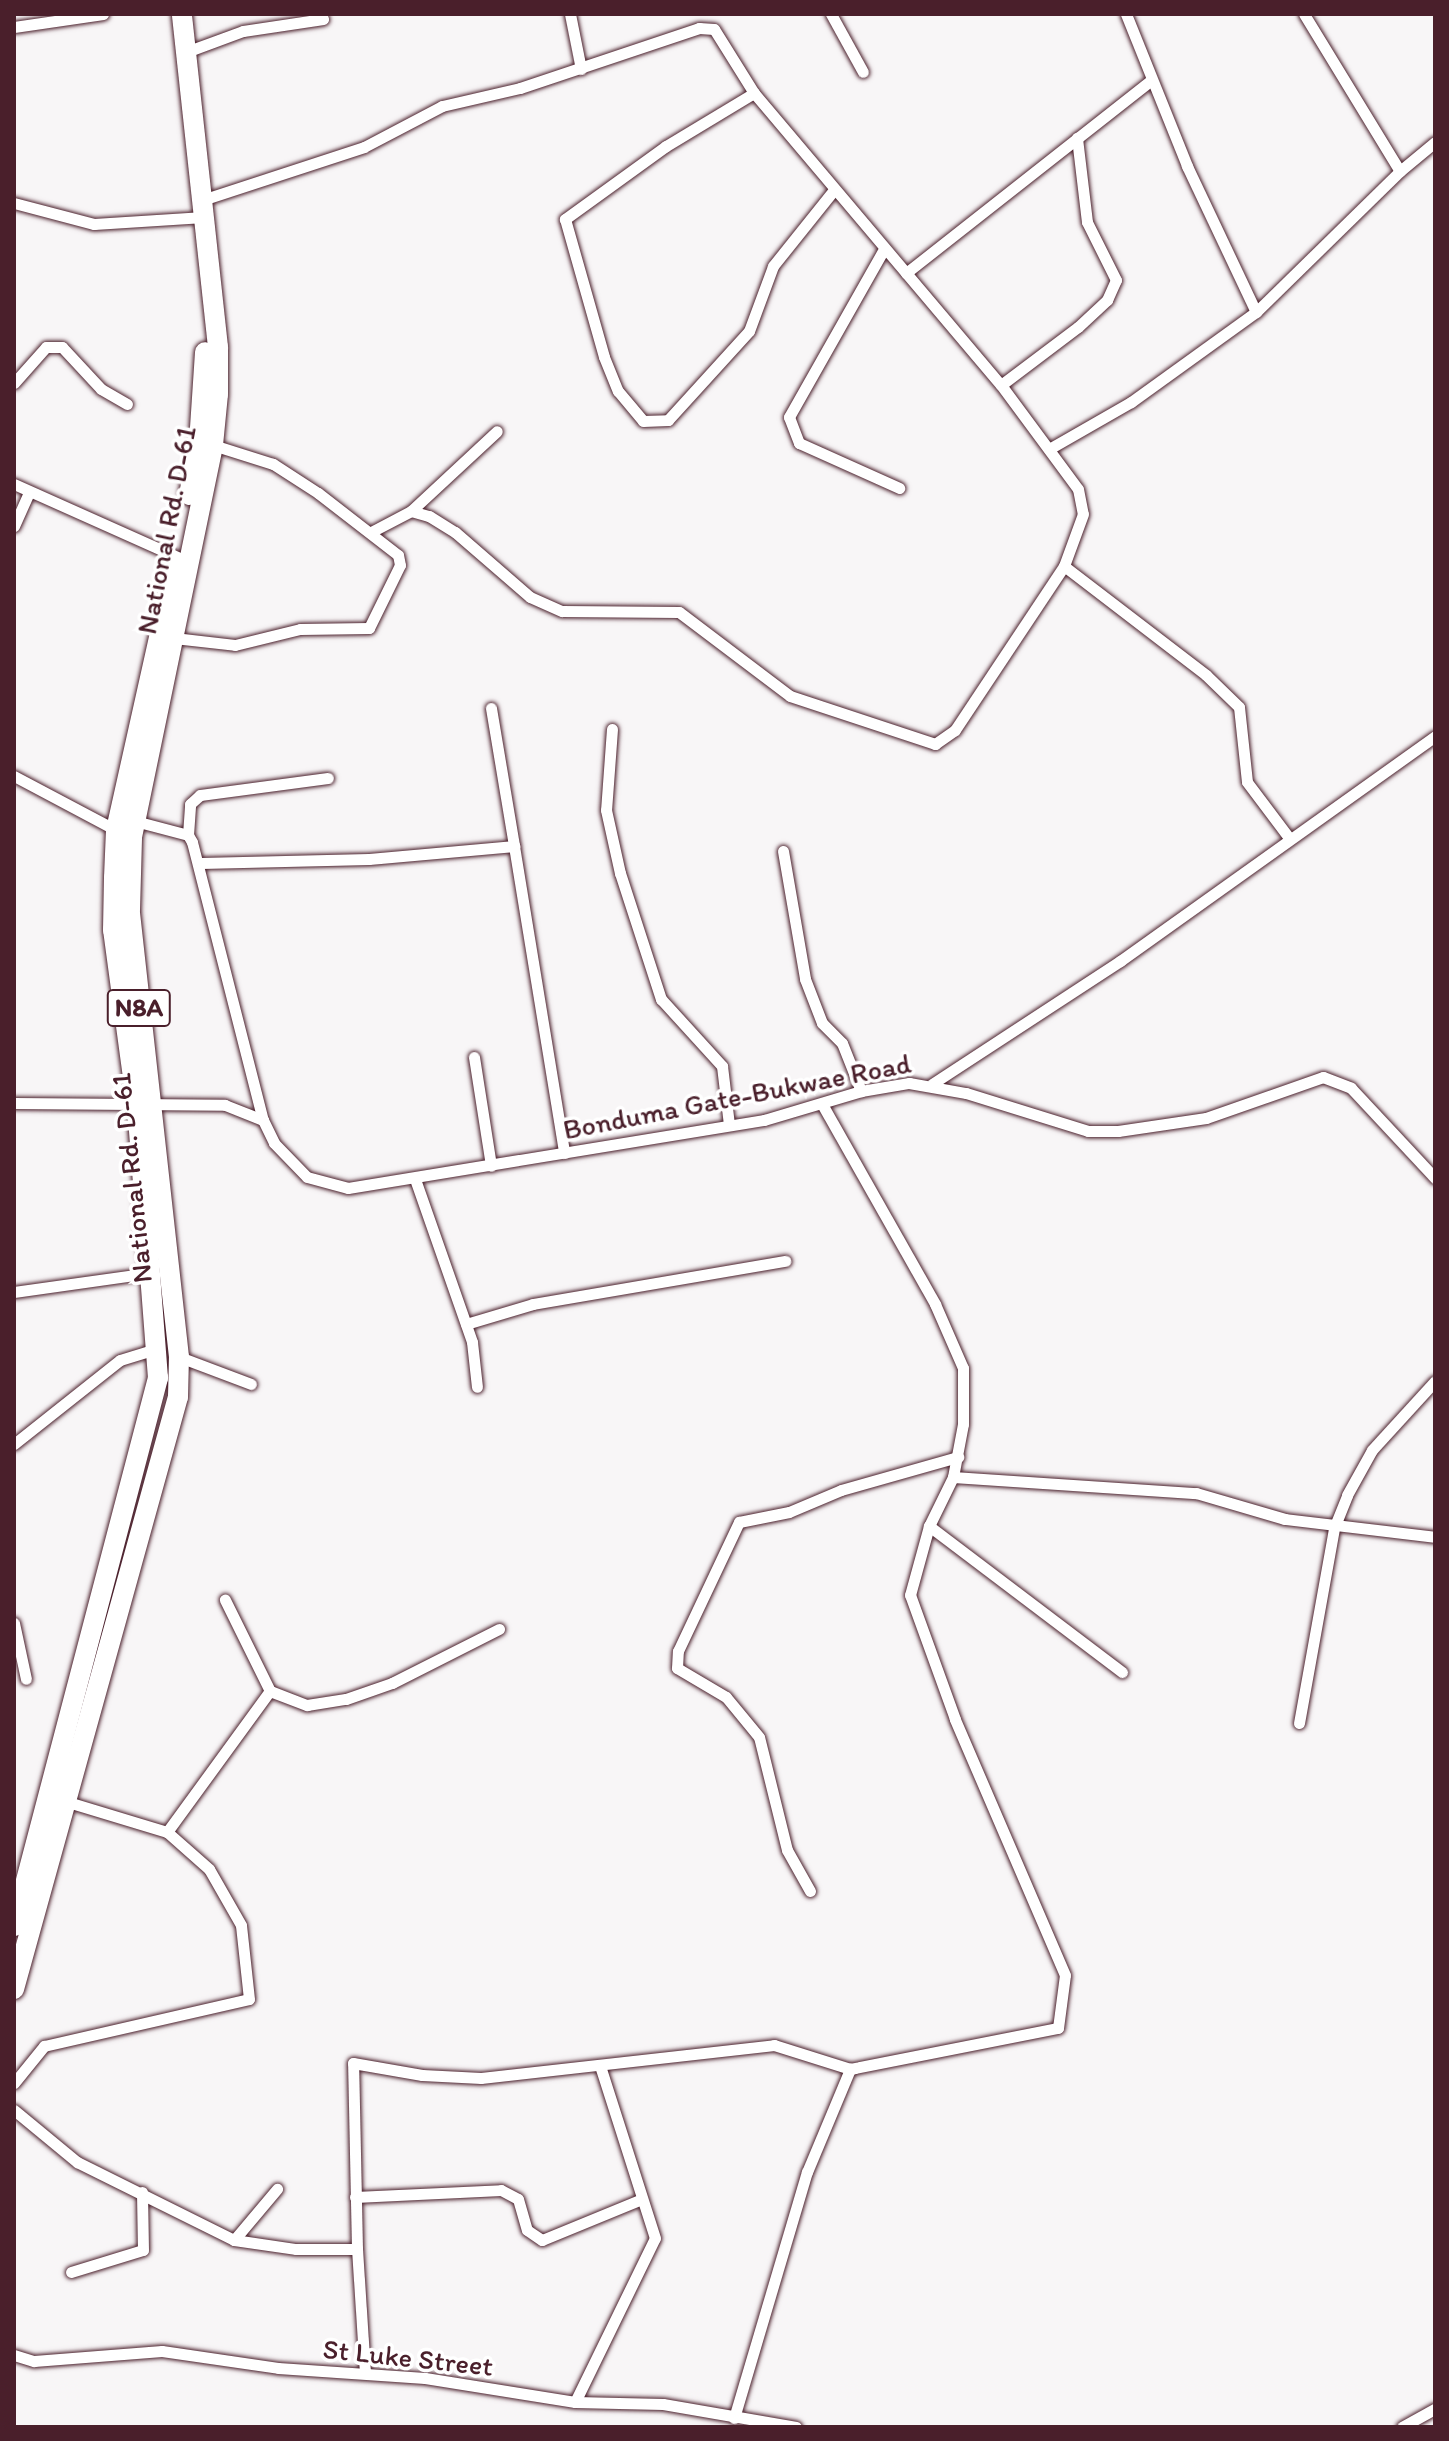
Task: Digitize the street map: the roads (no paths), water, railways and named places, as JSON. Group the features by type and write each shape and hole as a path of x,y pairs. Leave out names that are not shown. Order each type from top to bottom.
{"highway":[{"name":"National Rd. D-61","path":"126,825 174,638 213,445 218,347 168,14"},
{"name":"National Rd. D-61","path":"14,1989 178,1397 179,1357 145,1107 113,930 126,825 177,557 203,395 205,348 200,212 182,14"},
{"name":"National Rd. D-61","path":"14,1926 155,1399 156,1349 150,1273 145,1107"}],"street":[{"path":"14,27 103,14"},
{"path":"570,14 581,69"},
{"path":"831,14 863,72"},
{"path":"1126,14 1151,80 1256,312"},
{"path":"1304,14 1400,171"},
{"path":"186,52 243,31 323,19"},
{"path":"14,203 94,224 200,212 364,147 442,106 581,69 707,26 714,29 754,93 833,191 1001,385 1078,489 1083,514 1064,566 955,730 935,744 790,696 679,612 562,611 530,597 455,532 411,511"},
{"path":"906,273 1151,80"},
{"path":"754,93 666,146 565,219 604,357 618,391 643,421 668,420 749,331 773,266 833,191"},
{"path":"1001,385 1078,327 1107,300 1116,280 1087,222 1077,138"},
{"path":"1049,449 1131,402 1256,312 1400,171 1435,142"},
{"path":"884,249 789,417 799,443 899,488"},
{"path":"14,383 46,347 62,347 101,389 127,404"},
{"path":"371,532 411,511 497,431"},
{"path":"174,638 235,645 300,629 369,628 400,565 398,555 371,532 273,464 213,445"},
{"path":"14,484 28,495 177,557"},
{"path":"14,526 28,495"},
{"path":"1064,566 1206,675 1239,707 1247,782 1290,839"},
{"path":"491,708 564,1153"},
{"path":"612,729 606,810 620,873 661,999 722,1066 729,1125"},
{"path":"932,1084 1120,961 1435,736"},
{"path":"14,776 126,825 188,835 190,804 200,795 328,778"},
{"name":"Bonduma Gate-Bukwae Road","path":"188,835 201,863 208,916 263,1120 290,1162 324,1184 348,1188 415,1179 729,1125 822,1104 861,1091 932,1084 1042,1120 1088,1131 1118,1131 1206,1118 1323,1077 1337,1079 1435,1178"},
{"path":"201,863 369,859 514,846"},
{"path":"783,851 805,979 822,1023 842,1043 861,1091"},
{"path":"474,1057 491,1166"},
{"path":"14,1103 103,1102 145,1107 206,1102 263,1120"},
{"path":"365,2372 357,2249 353,2063 481,2078 774,2045 850,2069 1058,2028 1066,1984 999,1813 955,1719 910,1595 929,1526 953,1477 958,1457 963,1368 935,1304 822,1104"},
{"path":"415,1179 466,1324 477,1387"},
{"path":"466,1324 533,1304 785,1261"},
{"path":"14,1292 150,1273"},
{"path":"14,1444 120,1360 156,1349 251,1384"},
{"path":"1299,1723 1334,1528 1372,1450 1435,1381"},
{"path":"810,1891 787,1850 759,1737 726,1697 677,1668 678,1651 739,1522 789,1512 841,1490 958,1457"},
{"path":"953,1477 1196,1493 1334,1528 1435,1537"},
{"path":"929,1526 1122,1672"},
{"path":"225,1600 270,1691 307,1705 346,1699 392,1683 499,1629"},
{"path":"14,1623 26,1679"},
{"path":"167,1832 270,1691"},
{"path":"14,2083 44,2046 249,1999 241,1925 227,1895 209,1869 167,1832 65,1801"},
{"path":"575,2402 651,2250 653,2227 600,2066"},
{"path":"734,2418 807,2172 850,2069"},
{"path":"14,2110 66,2155 234,2240 296,2249 357,2249"},
{"path":"234,2240 277,2189"},
{"path":"355,2197 501,2190 518,2199 527,2230 542,2240 642,2199"},
{"path":"71,2272 143,2250 142,2192"},
{"name":"St Luke Street","path":"14,2355 34,2361 162,2351 278,2368 365,2372 575,2402 663,2404 796,2427"},
{"path":"1402,2427 1435,2409"}]}
